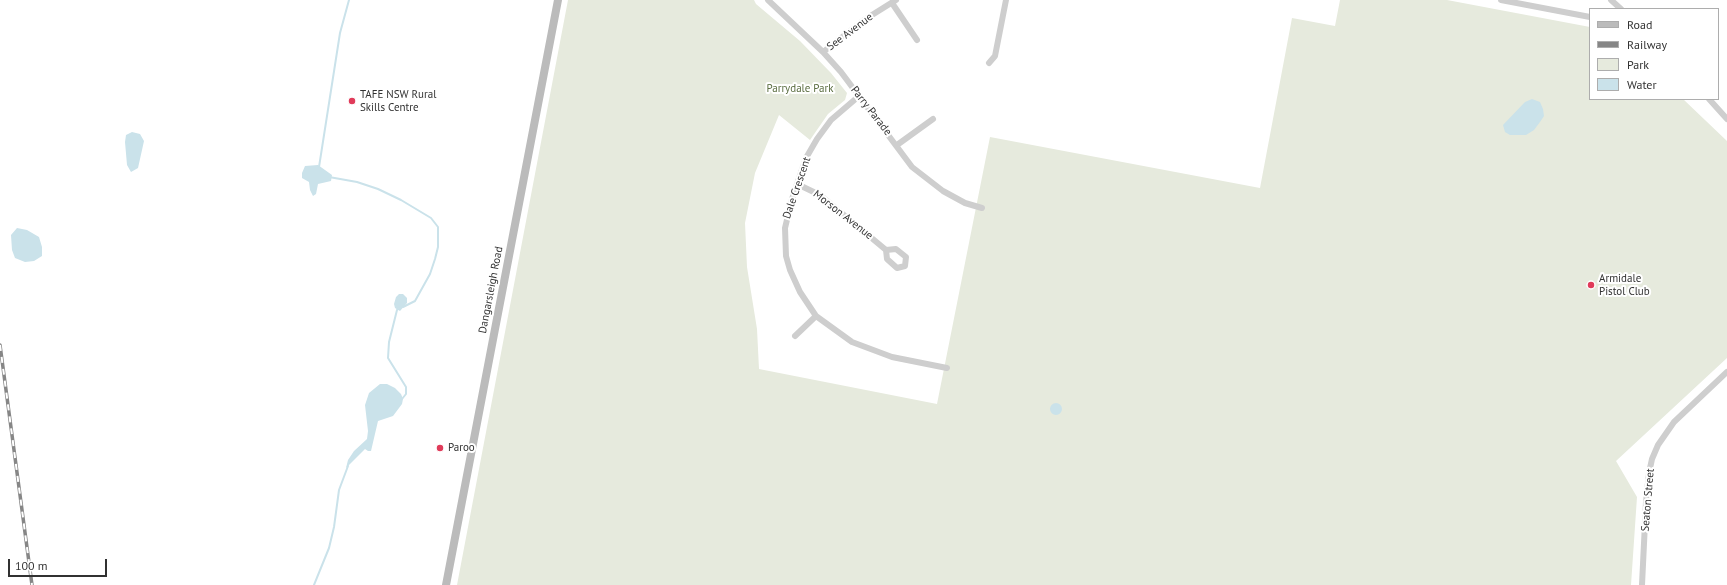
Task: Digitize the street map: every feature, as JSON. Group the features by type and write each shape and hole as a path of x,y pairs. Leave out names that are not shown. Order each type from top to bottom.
{"street":[{"name":"Dangarsleigh Road","path":"446,585 558,0"},
{"name":"Parry Parade","path":"768,0 823,52 897,145 912,167 927,180 948,194 965,203 982,208"},
{"path":"989,64 995,56 1006,0"},
{"path":"1502,0 1589,17"},
{"path":"1611,0 1620,8"},
{"name":"See Avenue","path":"823,52 864,20 894,1"},
{"path":"894,1 917,40"},
{"name":"Dale Crescent","path":"859,96 831,120 816,139 806,158 787,216 785,228 786,256 795,281 816,316 852,342 878,353 947,368"},
{"path":"1710,100 1727,119"},
{"path":"897,145 932,119"},
{"name":"Morson Avenue","path":"797,184 820,195 886,250"},
{"path":"795,336 816,316"},
{"name":"Seaton Street","path":"1642,585 1646,502 1652,459 1658,445 1674,422 1727,372"}],"green space":[{"name":"Parrydale Park","path":"568,0 754,0 756,4 800,41 831,73 847,93 845,100 828,114 810,140 779,115 755,173 745,223 747,267 757,329 759,369 937,404 990,137 1260,188 1292,18 1335,26 1340,0 1447,0 1589,27 1589,100 1684,100 1727,141 1727,358 1616,461 1637,497 1631,585 457,585"}],"water":[{"path":"1532,99 1540,102 1544,116 1534,130 1526,135 1510,135 1505,132 1503,125 1525,102"},
{"path":"132,132 140,134 144,141 138,168 131,172 127,165 125,142 126,135"},
{"path":"318,165 332,175 331,181 318,184 316,194 313,196 310,190 309,182 302,178 302,173 305,166"},
{"path":"17,228 27,230 39,237 42,247 42,256 34,261 25,262 15,258 12,250 11,235"},
{"path":"399,294 403,294 407,298 407,303 400,311 395,308 394,304 396,297"},
{"path":"380,384 387,384 395,388 401,394 403,399 402,404 393,416 378,421 371,451 365,449 346,468 348,460 354,451 367,439 368,431 365,405 369,393"},
{"path":"1056,403 1060,405 1062,409 1060,413 1056,415 1052,413 1050,409 1052,405"}],"waterway":[{"path":"319,167 340,33 349,0"},
{"path":"329,177 357,182 378,189 401,200 431,218 438,227 438,247 430,274 415,301 403,307"},
{"path":"399,308 397,310 389,342 388,358 406,387 406,394 402,399"},
{"path":"314,585 329,548 334,527 339,490 348,466"}],"railway":[{"path":"0,345 32,585"}],"place":[{"name":"TAFE NSW Rural Skills Centre","path":"352,101"},
{"name":"Armidale Pistol Club","path":"1591,285"},
{"name":"Paroo","path":"440,448"}]}
